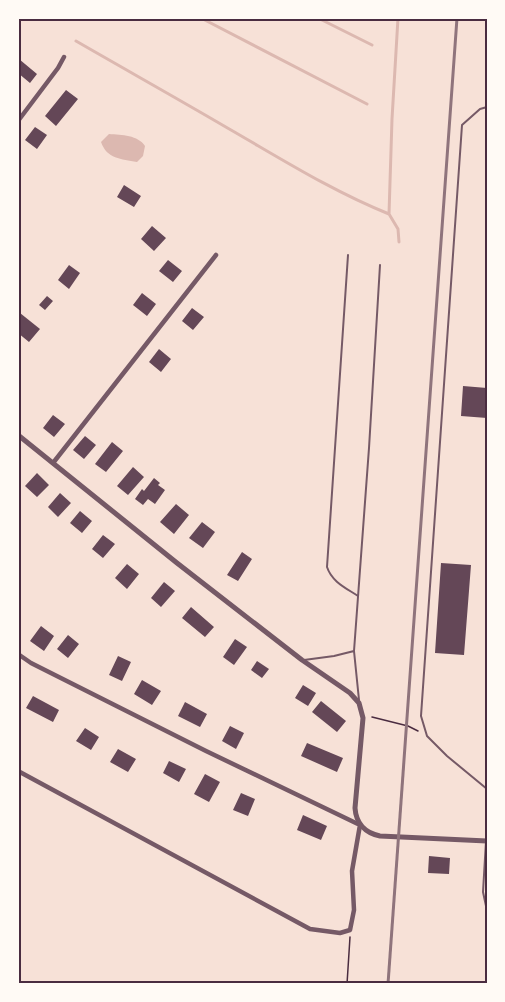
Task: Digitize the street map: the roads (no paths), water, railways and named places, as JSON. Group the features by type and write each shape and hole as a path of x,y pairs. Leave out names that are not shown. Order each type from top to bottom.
{"street":[{"path":"18,121 64,57"},
{"path":"53,464 216,255"},
{"path":"18,435 140,535 302,660 348,691 359,705 363,723 355,810 360,825 352,872 354,910 350,930 340,933 310,929 18,771"},
{"path":"18,654 31,663 206,751 360,825 371,834 487,840"}],"lane":[{"path":"487,107 480,109 462,125 421,716 427,736 487,789"},
{"path":"348,255 327,567 329,574 336,582 358,596"},
{"path":"359,705 354,651 380,265"},
{"path":"302,660 354,651"},
{"path":"487,840 483,892 487,907"}],"waterway":[{"path":"201,18 367,104"},
{"path":"318,18 372,45"},
{"path":"398,18 389,214 398,229 399,242"},
{"path":"76,41 309,175 389,214"}],"railway":[{"path":"388,984 457,18"}]}
